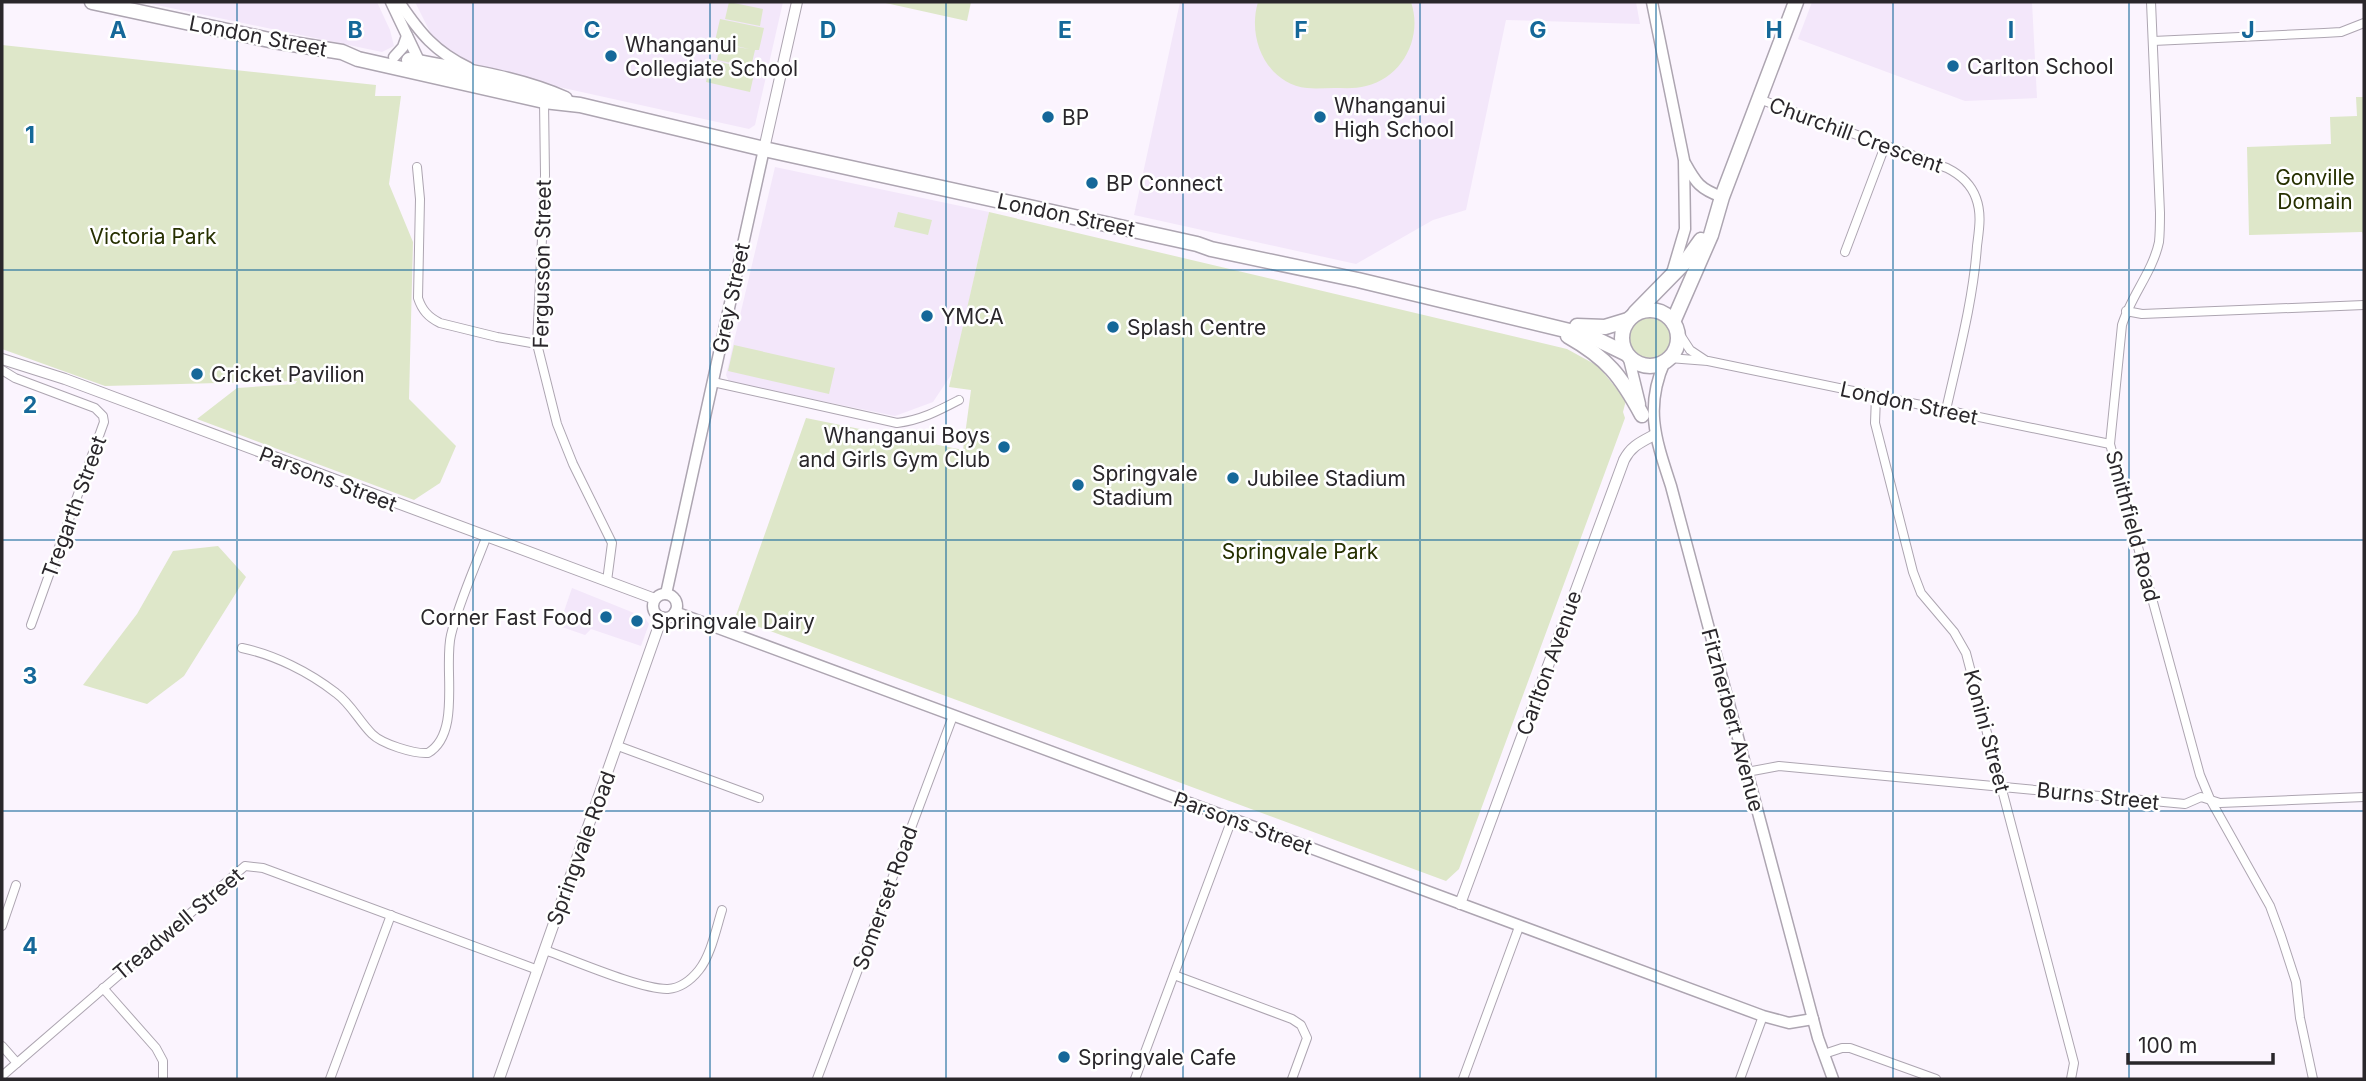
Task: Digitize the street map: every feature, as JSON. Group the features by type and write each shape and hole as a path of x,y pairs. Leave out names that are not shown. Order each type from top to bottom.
{"highway":[{"name":"London Street","path":"92,2 262,38 342,52 365,52 394,57 422,68 544,101 580,105 764,149 1359,280 1590,336 1627,356"},
{"path":"1675,326 1796,2"},
{"name":"London Street","path":"342,52 358,59 497,78 546,90 580,105"},
{"path":"1632,317 1644,310 1660,311 1675,326 1678,340 1676,348 1667,360 1658,365 1645,365 1627,356 1622,337 1632,317 1696,248 1714,219"},
{"name":"London Street","path":"1551,327 1605,327 1632,317"},
{"path":"1551,327 1583,344 1616,371 1642,415"}],"main road":[{"path":"391,2 422,68"},
{"path":"399,2 417,29 438,50 469,68 497,78"},
{"path":"1652,2 1684,160 1685,229 1670,279"},
{"path":"394,57 403,47 407,36"},
{"name":"Grey Street","path":"666,594 764,149"},
{"path":"1684,160 1696,183 1703,190 1722,197"},
{"path":"1627,356 1642,415 1654,435"},
{"name":"Fitzherbert Avenue","path":"1667,360 1658,377 1653,396 1654,435 1671,486 1813,1019 1833,1079"},
{"path":"666,594 676,600 675,612 669,617 662,617 654,610 655,599 666,594"},
{"name":"Parsons Street","path":"675,612 1763,1016 1789,1023 1813,1019"}],"street":[{"name":"Grey Street","path":"764,149 797,2"},
{"name":"Smithfield Road","path":"2151,2 2159,241 2126,311 2119,350 2110,444 2200,775 2210,799 2270,906 2296,982 2302,1029 2314,1079"},
{"path":"2153,41 2341,32 2364,23"},
{"name":"Churchill Crescent","path":"1759,99 1957,173 1972,188 1979,208 1973,290 1946,410"},
{"name":"Fergusson Street","path":"544,101 545,175 537,344 557,424 573,464 612,544 607,581"},
{"path":"1845,253 1885,146"},
{"path":"417,167 420,199 418,298 425,312 440,323 537,344"},
{"path":"2126,311 2142,314 2364,305"},
{"path":"1675,326 1695,355 1708,361"},
{"name":"Parsons Street","path":"2,359 65,379 655,599"},
{"name":"London Street","path":"1667,360 1708,361 2110,444"},
{"name":"Tregarth Street","path":"2,370 15,378 95,408 101,412 104,422 31,625"},
{"path":"713,382 897,423 928,416 959,400"},
{"name":"Konini Street","path":"1876,396 1875,423 1913,572 1921,593 1954,632 1966,653 2074,1063 2071,1079"},
{"name":"Carlton Avenue","path":"1460,904 1624,460 1635,445 1654,435"},
{"path":"242,648 265,653 334,691 349,704 374,737 410,751 428,753 439,744 448,718 448,657 451,636 486,538"},
{"name":"Springvale Road","path":"499,1079 662,617"},
{"name":"Somerset Road","path":"817,1079 953,716"},
{"path":"618,746 759,798"},
{"name":"Burns Street","path":"1747,772 1779,766 2185,804 2201,797 2220,803 2364,797"},
{"path":"1135,1079 1232,819"},
{"name":"Treadwell Street","path":"2,1076 245,866 263,868 538,970"},
{"path":"2,926 16,885"},
{"path":"545,950 636,982 658,988 676,988 701,968 722,910"},
{"path":"330,1079 391,915"},
{"path":"1463,1079 1519,927"},
{"path":"1174,975 1292,1019 1301,1025 1307,1038 1292,1079"},
{"path":"103,988 156,1048 163,1061 163,1079"},
{"path":"1740,1079 1763,1016"},
{"path":"2,1046 17,1063"},
{"path":"1824,1054 1850,1048 1936,1079"}],"shaded area":[{"path":"142,2 377,2 394,46 382,52"},
{"name":"Whanganui Collegiate School","path":"415,2 783,2 755,125 749,129 464,66 437,46"},
{"name":"Whanganui High School","path":"1180,2 1636,2 1640,24 1506,20 1466,210 1433,220 1356,264 1134,215"},
{"name":"Carlton School","path":"1812,2 2032,2 2037,98 1965,101 1798,39"},
{"path":"775,167 989,212 953,372 933,402 895,416 729,382 726,375"},
{"path":"572,588 644,617 649,624 641,646 591,629 585,635 559,626"}],"green space":[{"path":"729,2 763,9 760,26 725,19"},
{"path":"881,2 971,2 967,21"},
{"path":"1258,2 1411,2 1414,15 1412,42 1400,65 1379,81 1354,88 1307,88 1280,78 1263,57 1255,30"},
{"path":"720,19 764,28 759,50 755,50 751,67 717,60 720,44 749,49 715,41"},
{"name":"Victoria Park","path":"2,45 376,85 375,96 401,96 389,184 413,242 409,399 456,446 440,483 414,500 197,419 237,388 295,384 297,381 105,386 2,349"},
{"path":"711,60 755,70 750,92 706,82"},
{"name":"Gonville Domain","path":"2356,97 2364,97 2364,236 2362,232 2249,235 2247,147 2331,144 2330,117 2357,116"},
{"path":"898,212 932,220 928,235 894,227"},
{"name":"Springvale Park","path":"989,212 1567,349 1598,366 1626,400 1623,412 1625,418 1459,869 1446,881 735,618 806,418 963,450 971,390 949,387"},
{"path":"1649,316 1665,322 1671,338 1665,354 1649,360 1633,354 1627,338 1633,322"},
{"path":"734,345 835,368 829,394 728,371"},
{"path":"218,546 246,577 184,676 147,704 83,685 137,614 173,551"}],"place":[{"name":"Whanganui Collegiate School","path":"611,56"},
{"name":"Carlton School","path":"1953,66"},
{"name":"BP","path":"1048,117"},
{"name":"Whanganui High School","path":"1320,117"},
{"name":"BP Connect","path":"1092,183"},
{"name":"YMCA","path":"927,316"},
{"name":"Splash Centre","path":"1113,327"},
{"name":"Cricket Pavilion","path":"197,374"},
{"name":"Whanganui Boys and Girls Gym Club","path":"1004,447"},
{"name":"Jubilee Stadium","path":"1233,478"},
{"name":"Springvale Stadium","path":"1078,485"},
{"name":"Corner Fast Food","path":"606,617"},
{"name":"Springvale Dairy","path":"637,621"},
{"name":"Springvale Cafe","path":"1064,1057"}]}
